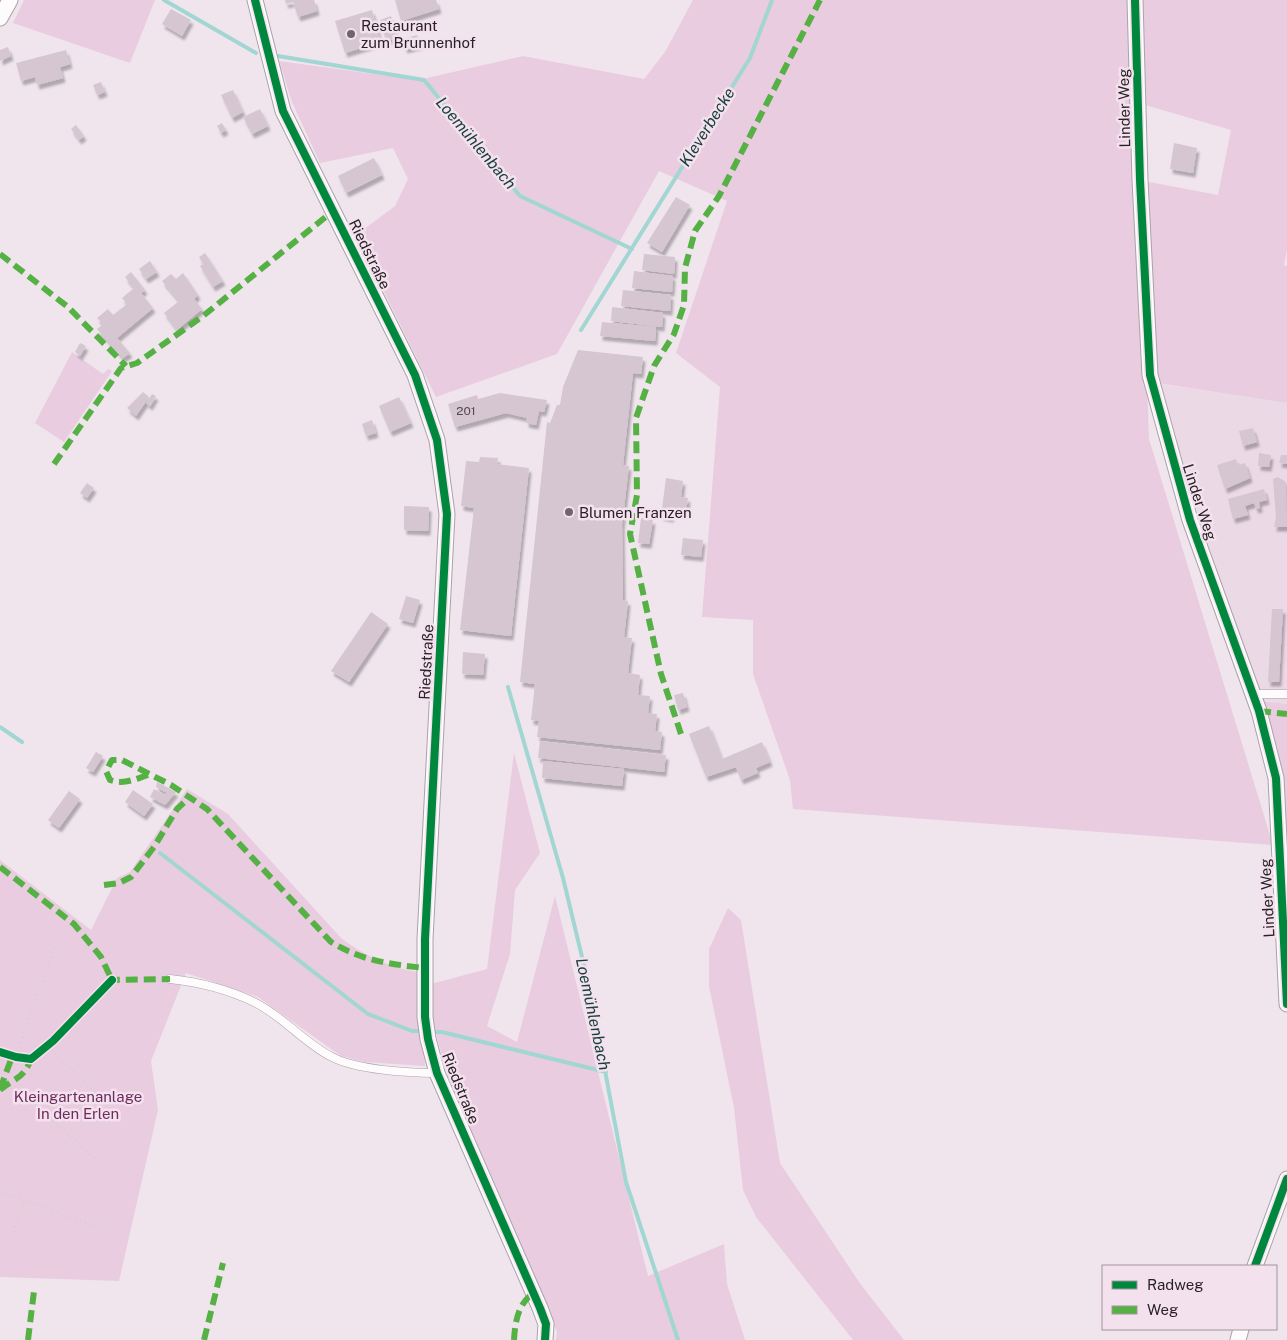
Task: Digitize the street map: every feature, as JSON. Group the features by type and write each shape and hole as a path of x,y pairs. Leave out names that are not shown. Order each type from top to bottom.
{"street":[{"path":"0,18 10,0"},
{"name":"Riedstraße","path":"255,0 283,111 415,375 433,426 444,484 447,514 425,938 427,1031 437,1073 530,1282 546,1324 545,1340"},
{"name":"Linder Weg","path":"1135,0 1140,180 1150,375 1190,520 1253,694 1276,778 1287,1004"},
{"path":"1255,1265 1287,1179"}],"lane":[{"path":"1253,694 1287,694"},
{"path":"170,979 220,990 255,1002 333,1058 358,1066 415,1073 437,1073"}],"path":[{"path":"16,1058 55,946"},
{"path":"47,1047 108,1104"},
{"path":"12,1083 94,1158"},
{"path":"0,1192 110,1231"},
{"path":"14,1232 25,1201"}],"shaded area":[{"path":"1155,383 1287,403 1287,704 1260,700"}],"green space":[{"path":"24,0 155,0 130,63 13,23"},
{"path":"693,0 1132,0 1139,180 1218,195 1231,130 1138,103 1135,0 1287,0 1287,250 1284,265 1287,266 1287,403 1151,382 1140,193 1149,439 1273,845 793,809 790,780 753,674 753,620 702,617 720,387 676,353 727,201 659,171 557,354 436,397 356,235 395,206 408,179 393,148 320,163 292,102 279,61 418,80 523,56 644,79 665,52"},
{"path":"72,352 103,374 108,369 112,371 64,442 35,423"},
{"path":"1260,701 1287,704 1287,955 1278,775"},
{"path":"514,753 540,853 515,890 510,954 487,1026 517,1042 555,896 648,1276 724,1244 727,1284 745,1340 556,1340 557,1332 448,1078 433,1022 431,984 487,969"},
{"name":"Kleingartenanlage In den Erlen","path":"187,789 228,814 341,938 378,960 418,972 425,1066 364,1062 341,1056 258,997 186,973 151,1061 158,1110 119,1281 0,1277 0,860 91,930 117,878 130,872"},
{"path":"728,908 741,920 780,1163 859,1282 904,1340 853,1340 756,1217 743,1190 734,1108 709,986 709,949"}],"building":[{"path":"285,0 314,0 317,11 298,17 293,2 286,4"},
{"path":"395,0 436,0 439,9 401,21"},
{"path":"171,9 191,20 182,36 162,24"},
{"path":"372,10 381,42 345,53 335,21"},
{"path":"391,16 398,38 386,41 380,20"},
{"path":"417,35 420,45 405,49 402,39"},
{"path":"8,47 11,56 0,61 0,50"},
{"path":"66,50 70,64 60,67 63,78 37,85 35,77 21,81 16,63"},
{"path":"101,82 105,92 97,95 93,85"},
{"path":"233,90 243,112 232,118 221,95"},
{"path":"260,109 268,126 252,134 243,117"},
{"path":"222,123 226,130 221,133 217,126"},
{"path":"76,125 84,136 79,140 71,129"},
{"path":"1174,143 1197,148 1193,173 1170,169"},
{"path":"374,158 382,175 346,193 338,176"},
{"path":"676,197 690,205 662,252 647,243"},
{"path":"205,253 223,281 213,287 200,266 203,264 199,257"},
{"path":"644,254 675,257 674,274 642,270"},
{"path":"150,261 157,272 146,279 139,269"},
{"path":"634,271 673,276 672,292 632,288"},
{"path":"131,272 145,290 141,293 153,308 117,338 130,353 123,358 97,329 103,324 97,318 108,309 113,315 127,304 122,298 134,288 125,277"},
{"path":"183,273 198,295 194,299 202,309 177,330 164,313 179,301 162,281 171,274 176,279"},
{"path":"623,290 671,295 670,311 621,306"},
{"path":"612,307 663,313 662,327 611,321"},
{"path":"602,322 656,327 655,341 600,336"},
{"path":"80,343 86,346 80,356 75,352"},
{"path":"578,350 643,357 641,374 633,373 623,465 629,466 622,525 623,600 628,601 624,637 632,638 628,673 640,675 638,695 650,696 648,713 657,714 655,731 662,732 660,750 537,737 539,721 531,720 535,684 520,682 547,422 550,423 557,405 560,405 563,387"},
{"path":"143,392 149,397 136,416 127,408"},
{"path":"500,393 547,400 544,412 539,411 536,425 526,423 527,418 506,413 455,427 448,404 477,395 478,399"},
{"path":"152,394 156,396 150,406 146,403"},
{"path":"399,397 411,423 390,432 379,406"},
{"path":"372,420 376,433 366,436 362,424"},
{"path":"1253,428 1257,442 1243,446 1239,431"},
{"path":"1259,453 1271,455 1269,467 1258,466"},
{"path":"1281,455 1287,455 1287,464 1279,463"},
{"path":"480,457 498,458 497,464 529,468 511,636 460,630 474,508 461,506 466,461 479,462"},
{"path":"1236,459 1238,465 1245,463 1250,478 1225,489 1217,465"},
{"path":"1278,477 1286,482 1287,527 1274,527 1276,518 1273,479"},
{"path":"666,478 683,481 681,497 688,498 686,511 673,509 671,518 661,516"},
{"path":"87,483 94,488 87,498 80,493"},
{"path":"1264,489 1267,500 1259,502 1260,508 1256,509 1254,503 1245,506 1248,515 1233,519 1228,499"},
{"path":"404,506 429,507 428,531 404,530"},
{"path":"641,518 653,520 649,544 638,543"},
{"path":"683,538 703,540 701,557 681,555"},
{"path":"406,596 420,600 413,623 399,619"},
{"path":"1272,609 1283,609 1279,682 1268,682"},
{"path":"371,612 388,624 349,682 331,671"},
{"path":"463,652 485,654 483,675 462,674"},
{"path":"683,693 687,707 678,710 674,695"},
{"path":"709,726 722,759 762,742 770,762 756,768 758,773 741,780 736,767 706,777 689,734"},
{"path":"540,741 666,755 664,772 538,758"},
{"path":"96,752 103,756 93,772 86,768"},
{"path":"543,761 624,769 622,786 542,778"},
{"path":"157,782 176,792 165,805 150,797 154,789 165,795 167,793 156,787"},
{"path":"133,790 153,804 144,816 125,802"},
{"path":"69,791 80,799 59,828 48,820"}],"waterway":[{"name":"Loemühlenbach","path":"164,0 256,53"},
{"name":"Kleverbecke","path":"581,330 750,58 772,0"},
{"name":"Loemühlenbach","path":"278,56 424,80 520,196 632,249"},
{"name":"Loemühlenbach","path":"508,687 563,878 589,986 626,1182 678,1340"},
{"path":"0,727 22,742"},
{"path":"160,853 368,1014 412,1031 422,1031"},
{"path":"432,1032 442,1032 606,1072"}],"marked path":[{"path":"681,734 661,674 630,534 637,495 636,418 654,366 674,334 684,305 685,268 695,231 719,196 820,0"},
{"path":"54,464 121,368 137,363 203,316 333,211"},
{"path":"0,254 68,307 126,366"},
{"path":"1259,711 1287,714"},
{"path":"148,775 120,782 110,780 106,771 112,760 122,760 171,785 207,809 331,942 365,958 424,968"},
{"path":"104,885 119,883 131,877 154,847 177,809 190,797"},
{"path":"0,867 74,924 101,957 112,980"},
{"path":"109,983 112,980 170,979"},
{"path":"0,1089 12,1057"},
{"path":"0,1090 22,1075 31,1059"},
{"path":"204,1340 223,1263"},
{"path":"28,1340 34,1291"},
{"path":"514,1340 518,1314 524,1302 534,1293"}],"cycle path":[{"path":"255,0 283,111 415,375 437,440 447,514 425,939 425,1017 428,1039 437,1073 540,1308 546,1324 545,1340"},
{"path":"1135,0 1140,180 1150,375 1190,520 1259,711 1276,778 1287,1004"},
{"path":"0,1052 31,1059 53,1041 112,980"},
{"path":"1255,1265 1287,1179"}],"place":[{"name":"Restaurant zum Brunnenhof","path":"351,34"},
{"name":"Blumen Franzen","path":"569,512"}]}
